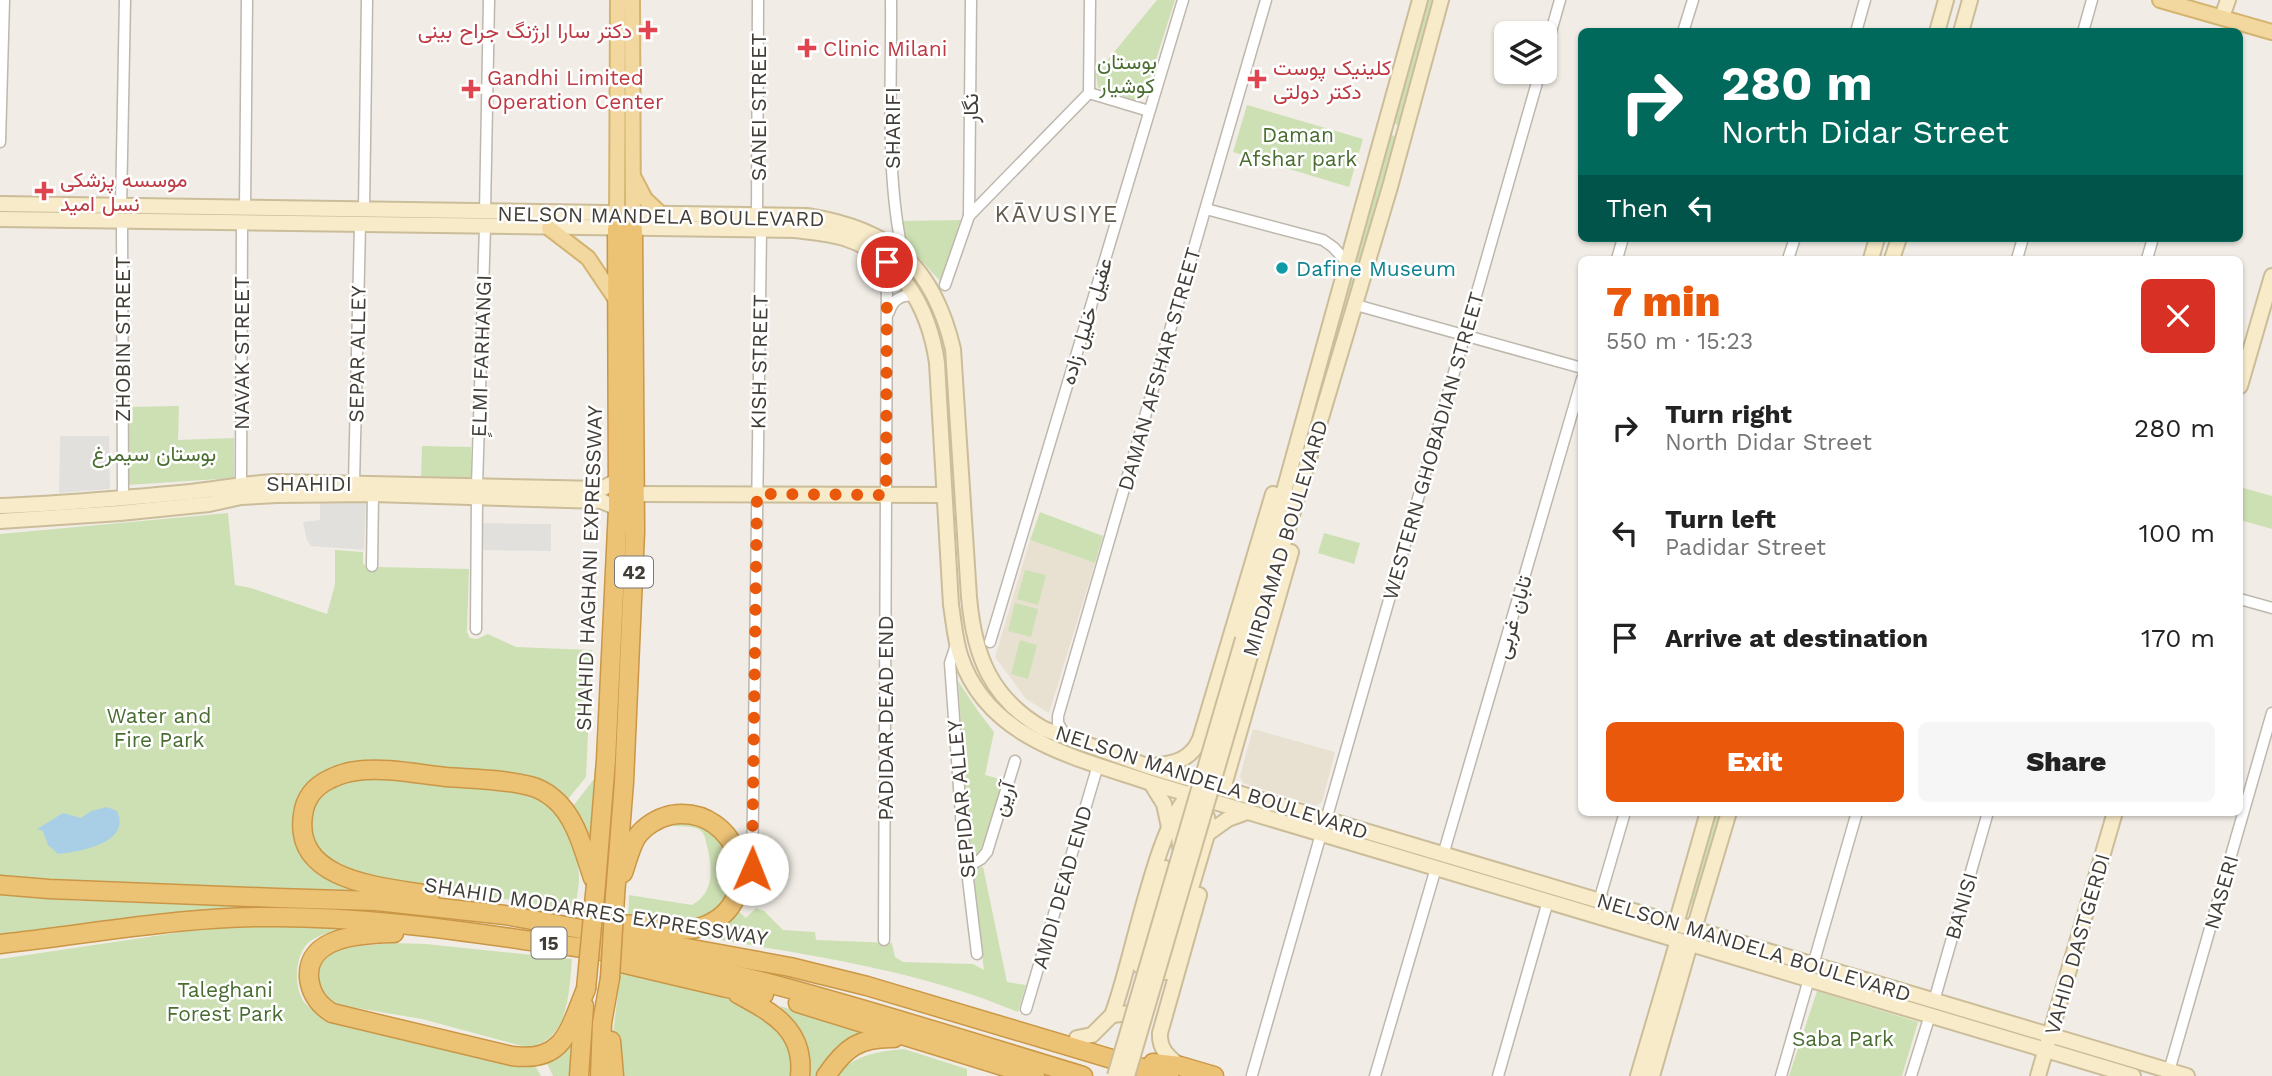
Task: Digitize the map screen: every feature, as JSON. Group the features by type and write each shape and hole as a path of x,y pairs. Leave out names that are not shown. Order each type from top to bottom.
{"highway":[{"name":"SHAHID HAGHANI EXPRESSWAY","path":"596,884 606,760 618,508 617,301 629,223"},
{"name":"SHAHID HAGHANI EXPRESSWAY","path":"615,896 631,651 635,494 629,223"},
{"path":"505,915 462,902 360,882 332,871 315,858 304,842 302,824 307,800 322,783 356,771 531,786 553,798 568,815 596,884"},
{"path":"580,929 623,924 688,930 709,924 729,908 737,891 740,870 737,853 721,828 699,817 680,814 660,818 638,836 615,896"},
{"name":"42","path":"579,1076 596,884"},
{"name":"SHAHID MODARRES EXPRESSWAY","path":"0,885 376,901 505,915 790,967 1175,1071"},
{"name":"42","path":"600,1076 615,896"},
{"name":"SHAHID MODARRES EXPRESSWAY","path":"0,944 169,923 243,918 333,919 454,930 633,955 762,982 1083,1076"},
{"path":"454,930 376,934 332,942 322,947 311,961 309,972 312,992 317,1001 332,1013 512,1056 534,1058 560,1044 571,1026 586,989"},
{"path":"564,945 634,967 779,998 1034,1076"},
{"path":"790,967 838,969 1077,1038 1175,1071 1214,1076"},
{"path":"702,969 727,988 767,1010 790,1031 800,1055 800,1076"},
{"path":"610,978 614,1076"},
{"path":"826,1076 849,1048 863,1041 889,1037 929,1043"}],"main road":[{"name":"42","path":"618,0 629,223"},
{"name":"42","path":"629,223 632,173 632,0"},
{"name":"MIRDAMAD BOULEVARD","path":"1127,1076 1249,640 1301,425 1420,0"},
{"name":"MIRDAMAD BOULEVARD","path":"1115,1076 1356,304 1441,0"},
{"path":"1938,28 1946,0"},
{"path":"1962,28 1970,0"},
{"path":"2160,0 2272,32"},
{"path":"2222,18 2228,0"},
{"path":"1375,161 1388,130 1392,128 1401,131 1400,150"},
{"path":"632,173 645,199 661,214"},
{"name":"NELSON MANDELA BOULEVARD","path":"0,204 121,214"},
{"name":"NELSON MANDELA BOULEVARD","path":"0,219 121,214 629,223 795,230 845,239 872,251 887,262 915,295 926,314 935,348 951,605 957,644 971,680 991,708 1007,724 1037,743 1098,765 1151,783 1182,787 1206,784 1323,827"},
{"name":"NELSON MANDELA BOULEVARD","path":"485,220 549,228 629,223 661,214 807,216 848,224 877,237 903,254 920,272 936,296 944,315 953,349 969,597 980,654 995,685 1010,704 1032,722 1147,766 1182,787 1247,811 1323,827 1676,924 1684,945"},
{"path":"549,228 588,258 617,301"},
{"path":"2243,376 2272,276"},
{"path":"1223,789 1326,432 1328,395"},
{"path":"1147,766 1177,762 1187,757 1196,747 1283,460 1301,425"},
{"name":"SHAHIDI","path":"0,521 123,499 208,490 601,489 617,481"},
{"name":"SHAHIDI","path":"0,506 42,512 196,505 241,490"},
{"name":"SHAHIDI","path":"477,491 601,500 618,508"},
{"path":"635,494 944,495"},
{"path":"1206,720 1210,732 1219,740 1230,739 1239,732"},
{"path":"1107,1076 1168,857 1169,828 1164,804 1151,783"},
{"path":"1077,1038 1092,1035 1112,1016 1160,851 1182,787"},
{"path":"1207,834 1247,811"},
{"path":"1112,1016 1130,1013 1141,1004 1183,866 1178,837 1180,824 1189,814 1200,813 1207,817 1209,822 1207,834 1136,1076"},
{"path":"1676,924 1707,816"},
{"path":"1638,1076 1684,945 1700,909 1728,816"},
{"name":"VAHID DASTGERDI","path":"2038,1076 2114,816"},
{"path":"1175,1071 1163,1049 1160,1033 1220,825"},
{"name":"NELSON MANDELA BOULEVARD","path":"1440,861 1548,901 1684,945 1757,956 2048,1043 2187,1076"},
{"path":"1681,903 1688,908 1700,909"},
{"path":"1652,1076 1684,945"},
{"name":"NELSON MANDELA BOULEVARD","path":"2048,1043 2133,1076"}],"street":[{"path":"0,142 4,0"},
{"name":"ZHOBIN STREET","path":"123,499 121,214 125,0"},
{"name":"NAVAK STREET","path":"241,490 247,0"},
{"name":"SEPAR ALLEY","path":"354,489 367,0"},
{"name":"ٍELMI FARHANGI","path":"476,629 489,0"},
{"name":"SANEI STREET","path":"757,215 758,0"},
{"name":"SHARIFI","path":"891,0 892,186 895,219 903,254"},
{"name":"نگار","path":"969,216 971,0"},
{"path":"945,285 969,216 1089,93 1090,0"},
{"name":"عقیل خلیل زاده","path":"990,642 1183,0"},
{"name":"DAMAN AFSHAR STREET","path":"1066,737 1058,723 1058,716 1266,0"},
{"path":"1554,21 1560,0"},
{"path":"1684,28 1693,0"},
{"path":"1857,28 1865,0"},
{"path":"2084,28 2092,0"},
{"name":"WESTERN GHOBADIAN STREET","path":"1252,1075 1537,84"},
{"path":"1089,93 1149,111"},
{"path":"1206,209 1323,240 1346,261"},
{"name":"KISH STREET","path":"752,877 761,230"},
{"name":"PADIDAR DEAD END","path":"884,940 887,262"},
{"path":"887,319 895,300 901,296 915,295"},
{"path":"1356,304 1578,367"},
{"name":"تابان غربی","path":"1375,1076 1578,393"},
{"path":"372,566 373,489"},
{"path":"2243,600 2272,608"},
{"name":"SEPIDAR ALLEY","path":"957,644 950,663 977,954"},
{"name":"NASERI","path":"2243,814 2272,713"},
{"name":"آرین","path":"967,867 987,852 1015,761"},
{"name":"AMDI DEAD END","path":"1026,1009 1098,765"},
{"path":"1599,901 1624,816"},
{"path":"1782,1076 1856,816"},
{"name":"BANISI","path":"1912,1076 1988,816"},
{"name":"NASERI","path":"2169,1071 2242,816"},
{"path":"1498,1076 1548,901"}],"shaded area":[{"path":"60,436 109,436 110,489 59,493"},
{"path":"320,502 366,502 364,550 311,546 303,522 320,520"},
{"path":"481,523 551,524 551,551 481,550"},
{"path":"1030,540 1095,563 1049,713 1026,699 995,657"},
{"path":"1253,729 1335,752 1322,802 1316,806 1243,783 1240,776"}],"green space":[{"name":"بوستان کوشیار","path":"1157,0 1175,0 1145,94 1135,100 1098,88 1096,74"},
{"path":"1428,0 1437,0 1399,126 1393,122 1388,123"},
{"name":"Daman Afshar park","path":"1247,105 1363,139 1349,187 1233,152"},
{"path":"1391,135 1395,136 1395,140 1308,441 1304,441"},
{"path":"961,220 941,282 907,245 901,221"},
{"name":"بوستان سیمرغ","path":"179,406 178,440 234,438 234,478 127,485 126,407"},
{"path":"422,446 471,447 471,480 421,479"},
{"path":"2243,488 2272,496 2272,529 2243,521"},
{"path":"1040,512 1103,536 1095,563 1030,540"},
{"name":"Water and Fire Park","path":"228,513 235,585 327,614 335,584 335,550 363,552 363,563 371,572 378,567 469,569 467,632 470,638 477,639 488,634 516,647 592,650 586,777 564,804 554,793 354,766 296,810 294,828 296,843 309,864 332,878 361,890 135,887 0,875 0,534"},
{"path":"1324,533 1360,543 1354,564 1318,553"},
{"path":"1025,570 1046,575 1038,605 1017,599"},
{"path":"1015,603 1038,609 1031,637 1008,631"},
{"path":"1020,640 1037,645 1028,679 1011,674"},
{"path":"958,681 994,732 985,775 1004,780 983,851 970,857"},
{"path":"599,764 590,857 570,810 594,779 595,767"},
{"path":"362,776 507,788 528,792 539,798 558,816 571,840 579,878 575,910 357,876 336,869 309,846 313,802 333,784"},
{"path":"1714,816 1721,816 1695,906 1688,903"},
{"path":"669,822 701,824 722,835 736,870 727,902 695,924 628,920 629,895 692,905 708,887 711,872 703,834 695,828 669,826"},
{"path":"983,867 1007,982 1026,985 1018,1012 979,997 900,974 695,936 744,896 738,911 746,918 756,908 764,911 783,930 815,932 816,940 892,943 895,957 903,962 973,964 984,970 970,869"},
{"path":"0,894 81,901 252,902 251,909 174,914 0,935"},
{"name":"Taleghani Forest Park","path":"288,924 347,927 314,939 302,951 297,968 298,986 304,1002 313,1010 534,1064 541,1076 0,1076 0,959 222,926"},
{"path":"393,943 572,959 564,1016 549,1038 538,1044 522,1046 422,1019 339,1005 323,997 314,980 317,960 338,948"},
{"path":"621,969 756,1005 789,1041 793,1076 619,1076 613,1034"},
{"name":"Saba Park","path":"1817,991 1918,1022 1902,1076 1789,1076"},
{"path":"780,1006 874,1033 819,1076 804,1076 789,1018"},
{"path":"575,1024 570,1076 553,1076 545,1059"},
{"path":"904,1049 967,1069 967,1076 835,1076 858,1059 884,1051"}],"water":[{"path":"107,807 117,811 120,822 117,831 101,844 90,848 58,854 48,845 43,831 37,829 63,813 81,818 91,811"}],"place":[{"name":"دکتر سارا ارژنگ جراح بینی","path":"648,30"},
{"name":"Clinic Milani","path":"807,48"},
{"name":"کلینیک پوست دکتر دولتى","path":"1257,79"},
{"name":"Gandhi Limited Operation Center","path":"471,89"},
{"name":"موسسه پزشکی نسل امید","path":"44,191"},
{"name":"Dafine Museum","path":"1282,268"}],"district":[{"name":"KĀVUSIYE","path":"1057,214"}],"route":[{"path":"752,869 757,494 886,495 887,262"}]}
